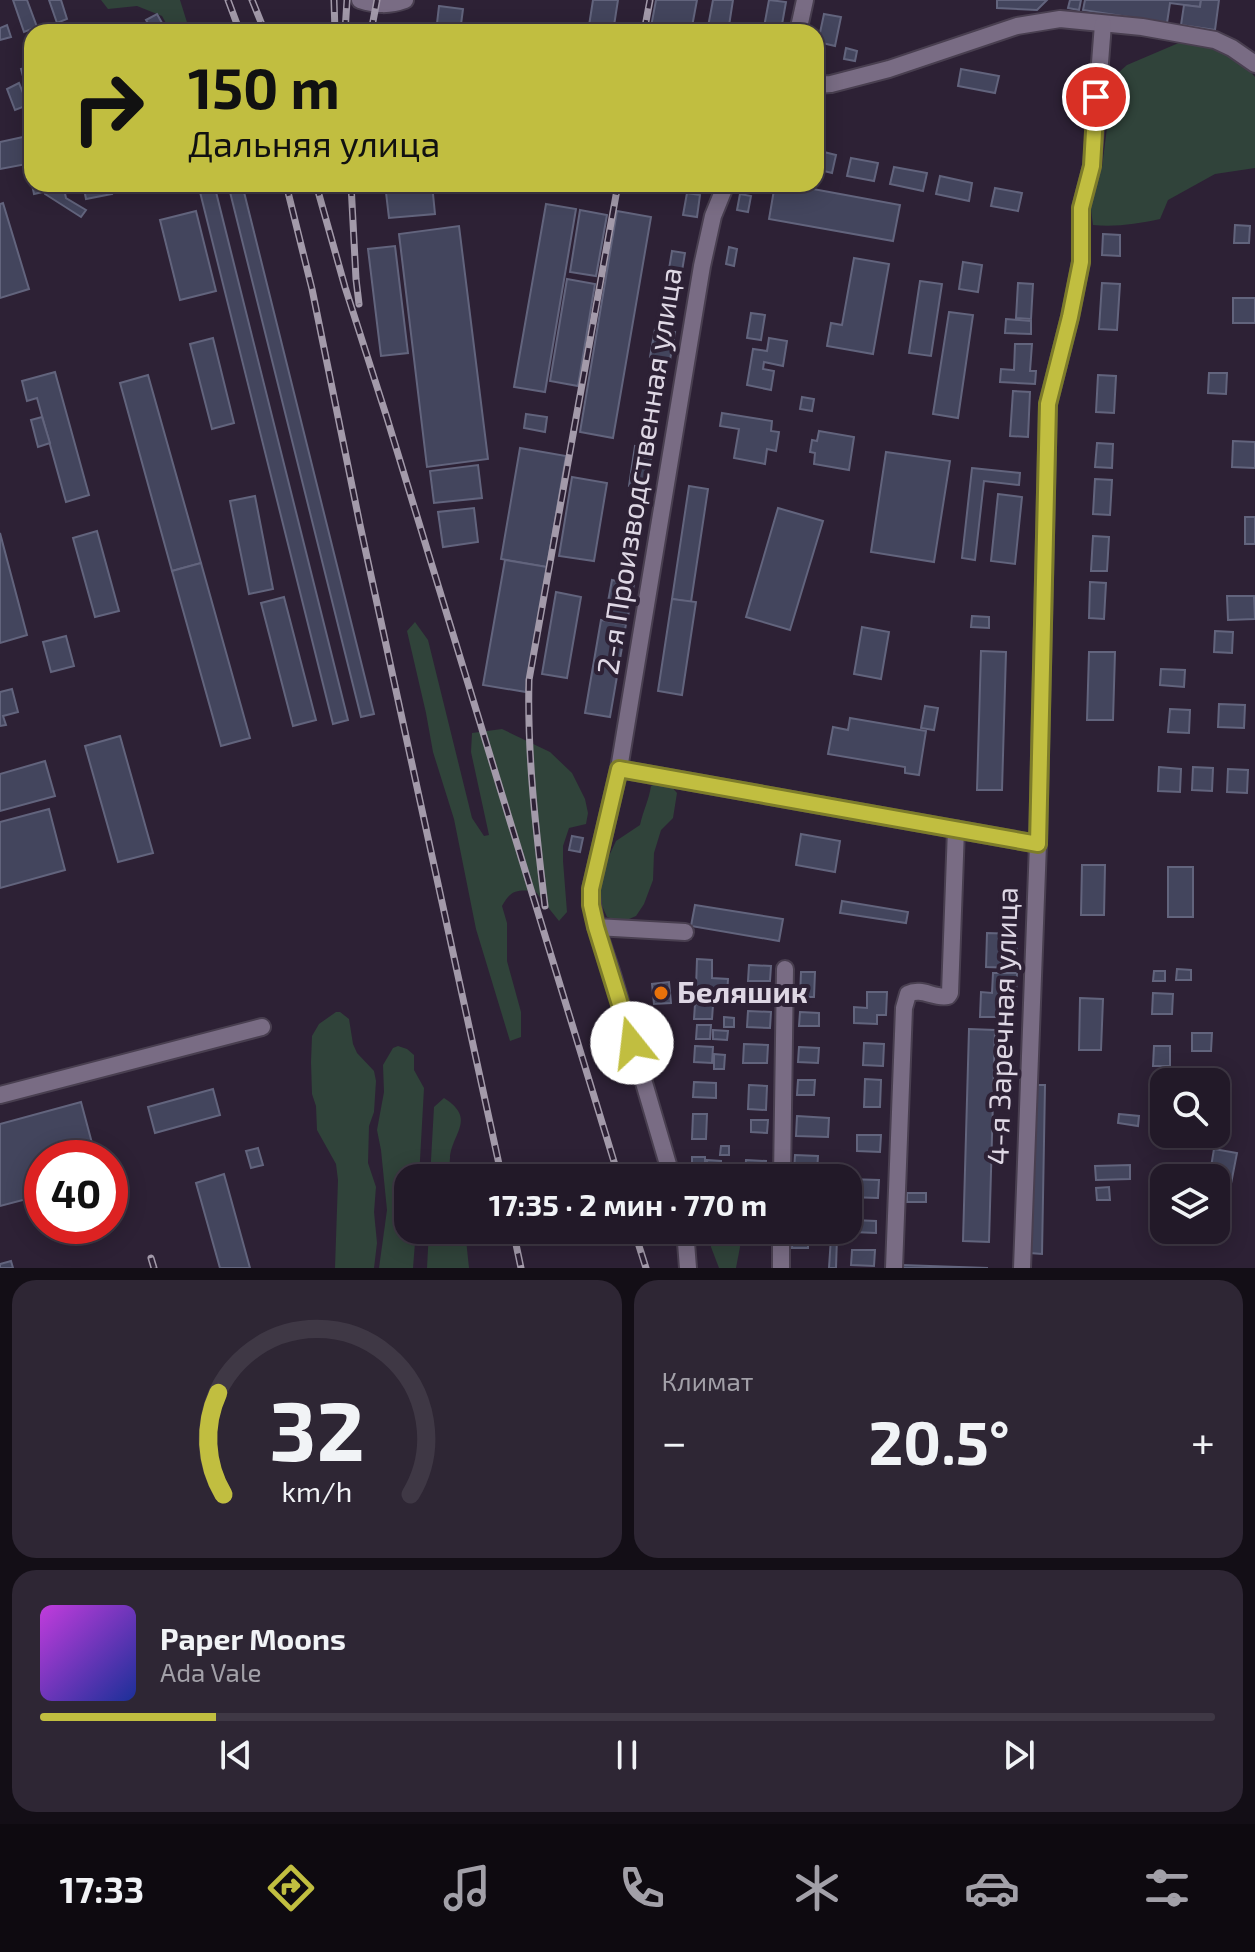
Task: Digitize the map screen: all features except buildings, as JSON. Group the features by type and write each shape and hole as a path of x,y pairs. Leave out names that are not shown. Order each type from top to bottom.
{"street":[{"path":"360,0 376,5 405,0"},
{"path":"800,24 805,0"},
{"path":"824,84 889,69 1017,26 1060,19 1142,27 1215,40 1255,64"},
{"name":"4-я Заречная улица","path":"1022,1268 1038,844 1048,404 1081,262 1081,208 1092,166 1103,24"},
{"name":"2-я Производственная улица","path":"668,1164 596,927 591,889 619,769 702,266 713,216 723,192"},
{"path":"619,769 1038,844"},
{"path":"894,1268 904,1008 908,994 913,992 944,997 950,993 956,829"},
{"path":"596,927 685,932"},
{"path":"782,1164 785,969"},
{"path":"0,1095 262,1027"},
{"path":"686,1244 688,1268"},
{"path":"781,1244 781,1268"}],"green space":[{"path":"101,0 180,0 188,24 166,24 162,16 137,6 108,9"},
{"path":"1188,39 1241,61 1255,77 1255,168 1215,174 1168,200 1160,219 1126,225 1093,225 1090,202 1102,167 1110,80 1127,65"},
{"path":"415,622 428,640 472,818 484,836 489,835 471,752 472,733 502,729 550,752 572,773 585,799 588,813 586,824 569,828 563,846 567,912 559,921 535,891 516,892 502,906 507,923 507,961 521,1012 521,1037 510,1041 476,929 454,819 433,752 407,631"},
{"path":"659,781 670,785 677,793 673,818 661,830 654,853 653,880 644,904 636,916 622,922 607,917 599,899 602,871 616,841 640,825 651,786"},
{"path":"336,1012 349,1019 353,1044 374,1071 376,1081 374,1112 369,1126 368,1163 376,1187 374,1268 335,1268 338,1180 336,1164 317,1130 311,1062 312,1036 319,1024"},
{"path":"393,1048 407,1049 414,1055 414,1070 424,1088 420,1164 394,1164 394,1244 415,1244 413,1268 379,1268 387,1210 377,1130 384,1092 383,1065"},
{"path":"444,1098 454,1106 461,1120 450,1164 431,1164 434,1107"},
{"path":"428,1244 466,1244 469,1268 427,1268"},
{"path":"711,1244 740,1244 736,1268 719,1268"}],"railway":[{"path":"228,0 237,24"},
{"path":"252,0 262,24"},
{"path":"334,0 335,24"},
{"path":"346,24 347,0"},
{"path":"372,24 377,0"},
{"path":"646,24 650,0"},
{"path":"288,192 312,289 499,1164"},
{"path":"318,192 615,1164"},
{"path":"351,192 359,304"},
{"path":"545,906 531,765 529,680 617,192"},
{"path":"516,1244 521,1268"},
{"path":"638,1244 646,1268"},
{"path":"151,1258 154,1268"}],"place":[{"name":"Беляшик","path":"661,993"}],"route":[{"path":"632,1043 591,905 591,889 619,769 1038,844 1048,404 1081,262 1081,208 1092,166 1096,97"}]}
